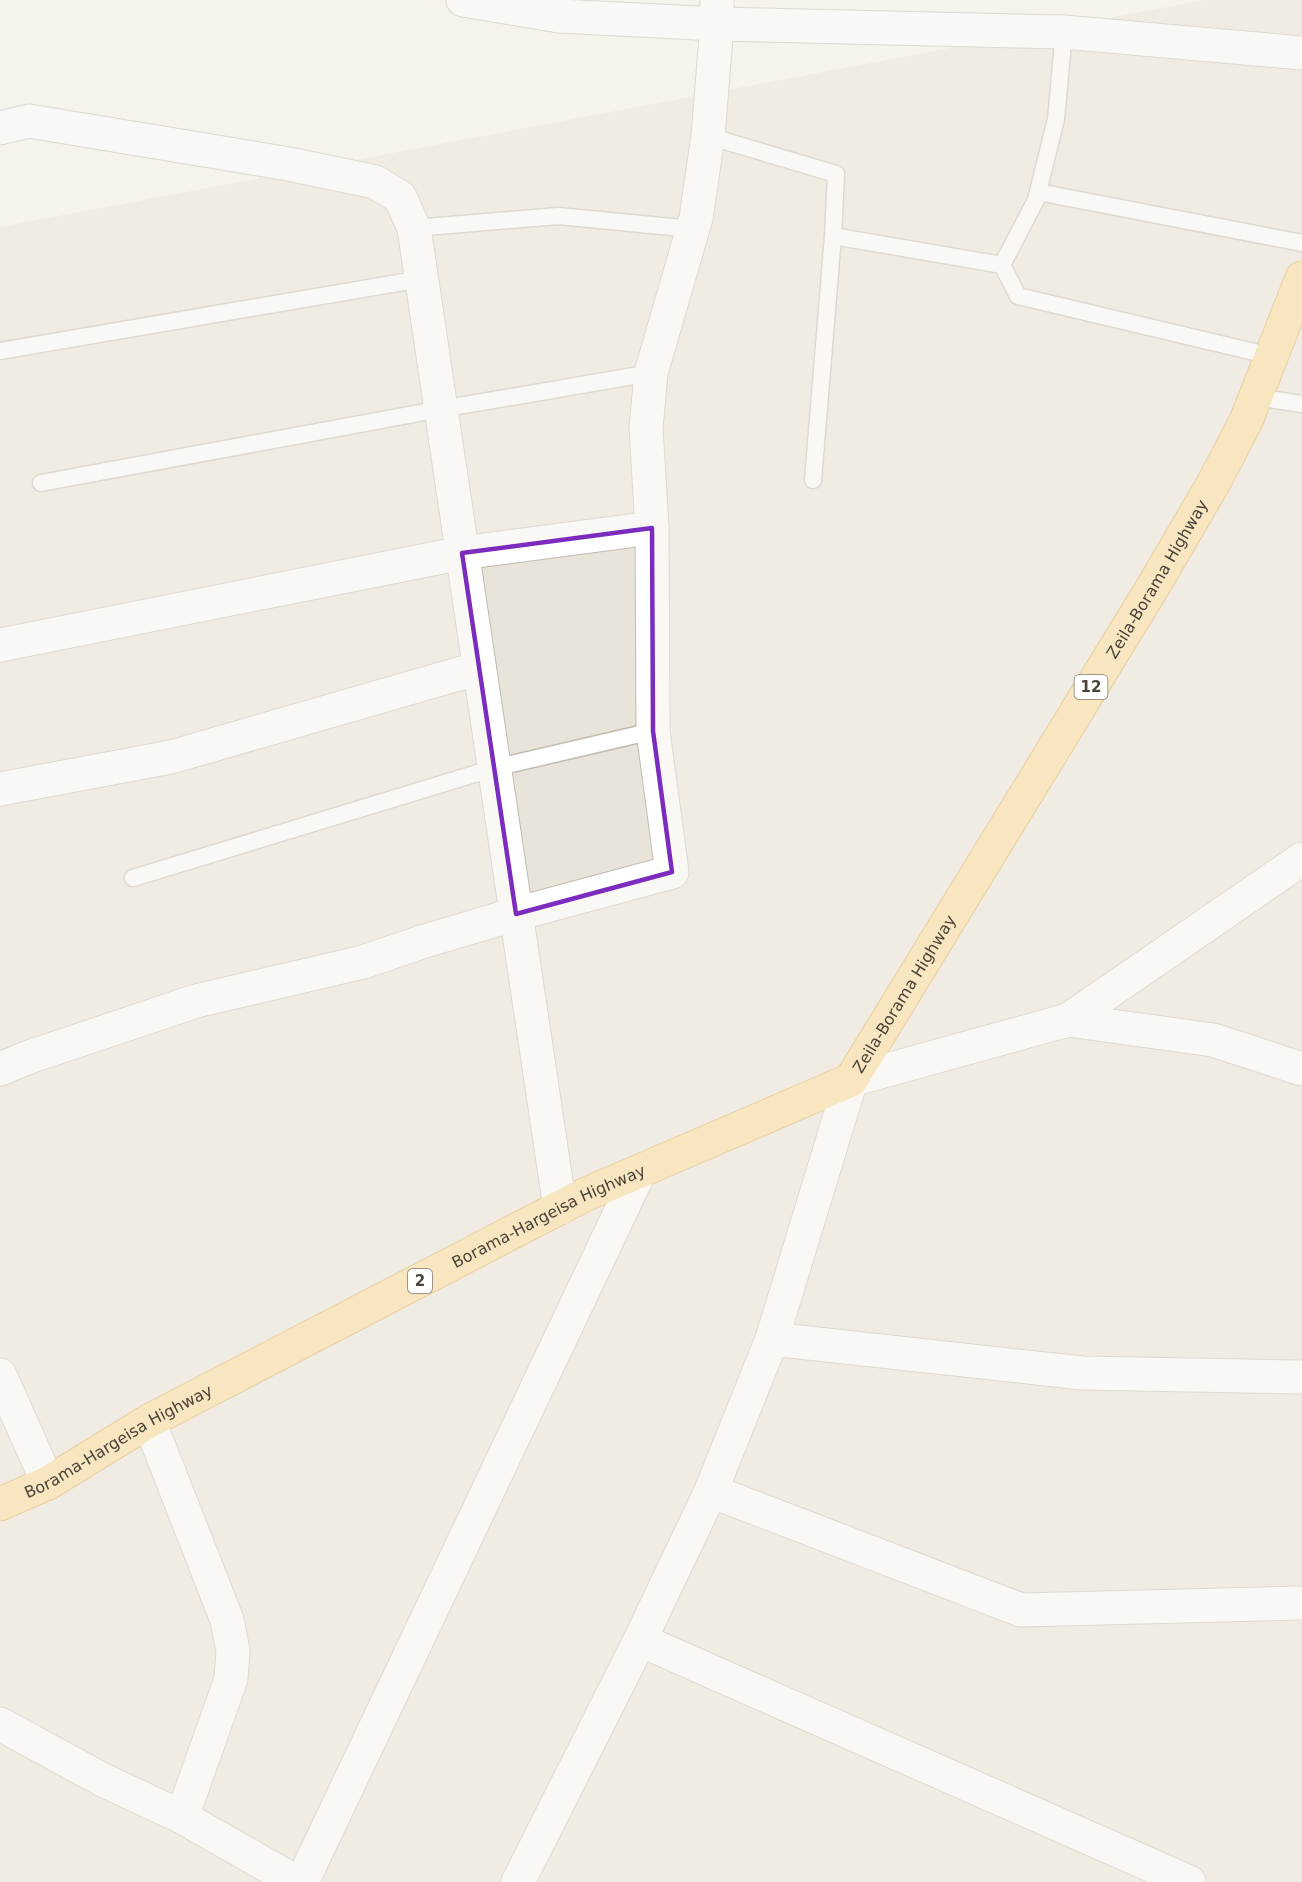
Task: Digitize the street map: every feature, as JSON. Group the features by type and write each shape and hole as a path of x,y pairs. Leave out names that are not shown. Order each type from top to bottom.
{"highway":[{"name":"Zeila-Borama Highway","path":"851,1080 1214,484 1246,421 1302,278"},
{"name":"Borama-Hargeisa Highway","path":"0,1504 48,1483 149,1421 584,1195 851,1080"}],"street":[{"path":"463,0 559,16 717,12 1064,32 1302,52"},
{"path":"0,1069 29,1057 196,1002 363,962 516,914 672,872 653,731 652,528 646,428 651,373 693,229 708,136 717,12"},
{"path":"0,128 29,121 289,165 375,182 400,197 414,228 560,1208"},
{"path":"0,645 462,553 652,528"},
{"path":"0,789 171,757 479,668"},
{"path":"518,1882 640,1640 711,1491 772,1339 851,1080 1068,1020 1302,859"},
{"path":"1068,1020 1213,1040 1302,1070"},
{"path":"302,1882 639,1173"},
{"path":"772,1339 1082,1373 1302,1377"},
{"path":"0,1374 48,1483"},
{"path":"149,1421 227,1620 233,1651 231,1679 182,1817"},
{"path":"711,1491 1021,1610 1302,1603"},
{"path":"640,1640 1189,1882"},
{"path":"0,1724 103,1780 182,1817 296,1882"}],"lane":[{"path":"1002,265 1036,201 1056,119 1064,32"},
{"path":"708,136 836,174 813,480"},
{"path":"1038,192 1302,243"},
{"path":"414,228 558,216 693,229"},
{"path":"833,236 1002,265"},
{"path":"1002,265 1018,296 1271,356"},
{"path":"0,351 421,279"},
{"path":"41,483 441,409 651,373"},
{"path":"1244,395 1302,404"},
{"path":"133,878 494,768 653,731"}],"highlighted area":[{"path":"652,528 653,731 672,872 516,914 462,553"}],"shaded area":[{"path":"1205,0 1302,0 1302,1882 0,1882 0,227"}]}
